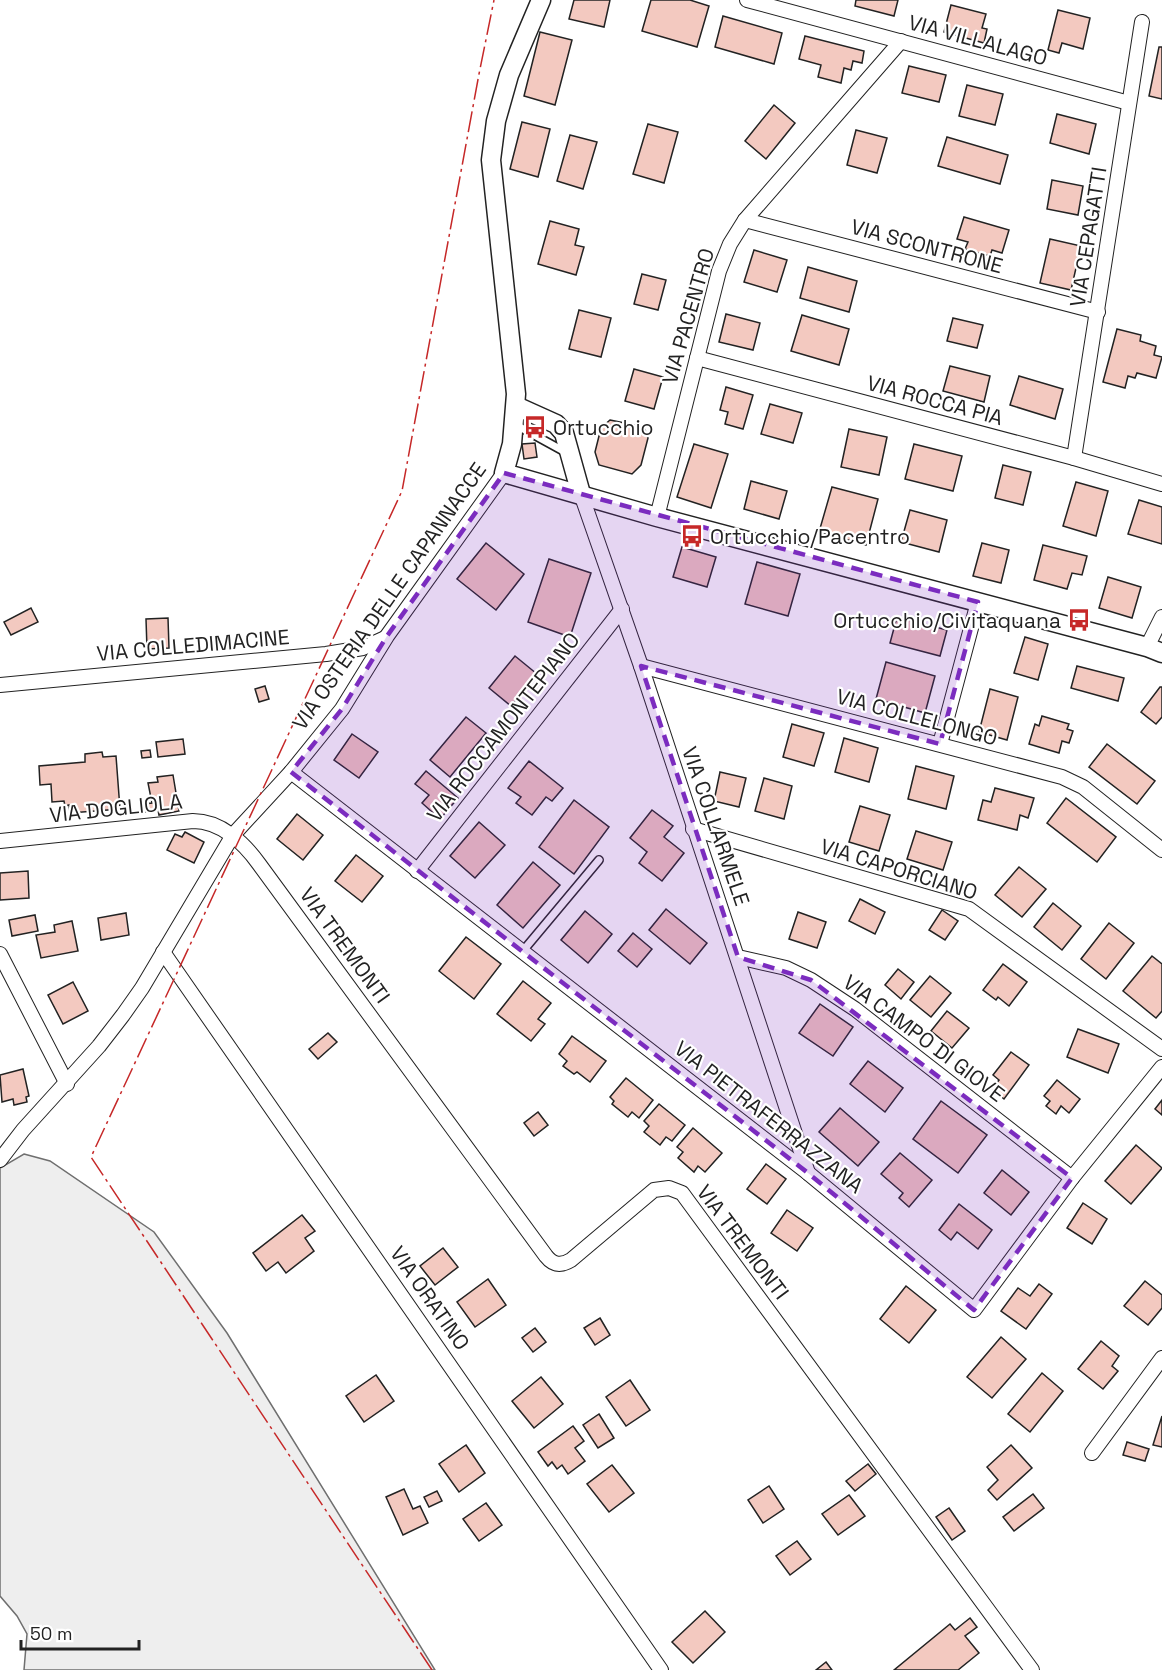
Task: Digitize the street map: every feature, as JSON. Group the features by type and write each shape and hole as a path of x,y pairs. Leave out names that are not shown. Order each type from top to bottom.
{"street":[{"name":"VIA OSTERIA DELLE CAPANNACCE","path":"0,1160 15,1139 67,1084 123,1015 233,835 291,772 342,709 387,636 504,473 509,460 515,415 491,160 496,121 509,75 541,0"},
{"name":"VIA VILLALAGO","path":"747,0 1129,103"},
{"name":"VIA CEPAGATTI","path":"1074,458 1142,22"},
{"name":"VIA PACENTRO","path":"657,516 724,256 745,220 901,41"},
{"name":"VIA SCONTRONE","path":"745,220 1098,312"},
{"name":"VIA ROCCA PIA","path":"697,358 1074,458 1162,484"},
{"path":"515,415 556,424 564,433 572,455 581,494"},
{"path":"504,473 1155,650 1162,617"},
{"name":"VIA COLLARMELE","path":"581,494 622,609 808,1173"},
{"path":"940,744 978,602"},
{"name":"VIA ROCCAMONTEPIANO","path":"417,871 622,609"},
{"name":"VIA COLLEDIMACINE","path":"0,685 326,654 363,648 387,636"},
{"name":"VIA COLLELONGO","path":"641,666 1073,781 1162,850"},
{"name":"VIA PIETRAFERRAZZANA","path":"291,772 808,1173 974,1310 1072,1178 1162,1067"},
{"name":"VIA DOGLIOLA","path":"0,841 193,821 208,823 233,835"},
{"name":"VIA CAPORCIANO","path":"693,829 969,909 1162,1049"},
{"name":"VIA TREMONTI","path":"233,835 259,864 549,1260 559,1265 571,1260 654,1190 669,1188 682,1192 1032,1670"},
{"name":"VIA ORATINO","path":"163,952 661,1670"},
{"path":"0,954 6,982 67,1084"},
{"name":"VIA CAMPO DI GIOVE","path":"738,957 786,968 811,980 855,1009 1072,1178"},
{"path":"0,1143 15,1139"},
{"path":"1092,1453 1162,1359"}],"lane":[{"path":"522,952 599,860"}],"highlighted area":[{"path":"504,473 978,602 940,744 641,666 738,957 811,980 1072,1178 974,1310 808,1173 291,772 342,709 387,636"}],"shaded area":[{"path":"24,1154 50,1161 154,1232 227,1333 435,1670 24,1670 27,1634 17,1616 0,1596 0,1168"}],"building":[{"path":"574,0 610,0 604,27 569,19"},
{"path":"651,0 690,0 709,6 697,47 642,31"},
{"path":"856,0 898,0 894,16 855,6"},
{"path":"951,5 986,14 982,28 987,29 984,43 944,32"},
{"path":"1058,10 1090,18 1083,49 1062,43 1059,53 1048,50"},
{"path":"723,16 782,33 774,64 715,47"},
{"path":"540,32 572,40 555,105 524,96"},
{"path":"805,36 864,51 862,63 853,61 851,70 844,68 841,83 818,77 821,65 799,59"},
{"path":"1159,47 1162,47 1162,99 1149,96"},
{"path":"909,66 946,75 939,102 902,93"},
{"path":"967,85 1003,94 995,125 959,116"},
{"path":"774,105 795,123 766,159 745,141"},
{"path":"1057,114 1096,124 1089,154 1050,143"},
{"path":"522,122 550,129 538,177 510,169"},
{"path":"648,124 678,132 664,183 633,174"},
{"path":"856,130 887,138 877,173 847,165"},
{"path":"570,135 597,142 583,189 557,181"},
{"path":"947,137 1008,155 1000,184 938,166"},
{"path":"1052,180 1083,186 1078,215 1047,209"},
{"path":"964,217 1009,230 1002,253 992,250 990,256 965,249 968,242 957,239"},
{"path":"550,221 579,229 575,245 584,247 576,275 538,264"},
{"path":"1050,239 1081,246 1071,290 1040,283"},
{"path":"754,250 787,260 777,292 744,282"},
{"path":"808,267 857,281 849,312 800,298"},
{"path":"642,274 666,280 658,310 634,304"},
{"path":"579,310 611,318 601,357 569,349"},
{"path":"726,314 760,323 753,350 719,342"},
{"path":"802,315 849,329 839,365 791,351"},
{"path":"953,318 983,325 977,348 947,341"},
{"path":"1117,329 1141,335 1140,341 1156,346 1154,355 1162,357 1156,378 1137,373 1135,378 1128,376 1125,388 1103,382"},
{"path":"950,366 990,376 984,402 943,391"},
{"path":"634,369 663,377 654,409 625,401"},
{"path":"1019,376 1063,389 1055,419 1010,405"},
{"path":"726,387 753,395 743,429 725,424 728,412 720,410"},
{"path":"770,404 802,413 793,443 761,434"},
{"path":"610,420 644,427 648,438 641,465 632,474 599,465 595,452 601,428"},
{"path":"849,429 887,437 879,475 841,467"},
{"path":"535,443 537,457 524,459 522,444"},
{"path":"694,444 728,454 711,508 677,497"},
{"path":"914,444 962,456 953,491 905,479"},
{"path":"1003,465 1031,472 1023,505 995,498"},
{"path":"751,481 787,491 779,519 744,509"},
{"path":"1076,482 1108,491 1096,536 1063,526"},
{"path":"832,487 878,499 866,545 819,532"},
{"path":"1139,500 1162,507 1162,544 1128,534"},
{"path":"910,510 947,520 939,552 901,542"},
{"path":"486,543 524,574 496,610 457,579"},
{"path":"982,543 1009,550 1001,583 973,576"},
{"path":"1043,545 1087,556 1082,575 1072,573 1067,589 1034,580"},
{"path":"682,547 716,557 707,587 673,577"},
{"path":"549,559 591,573 570,637 528,622"},
{"path":"757,562 800,574 788,616 745,604"},
{"path":"1108,577 1141,587 1132,618 1099,608"},
{"path":"31,608 38,622 11,635 4,622"},
{"path":"897,617 947,630 940,656 890,643"},
{"path":"168,618 169,648 147,649 146,619"},
{"path":"1025,637 1048,644 1038,680 1014,673"},
{"path":"515,656 537,674 511,706 489,688"},
{"path":"886,662 935,676 925,713 876,699"},
{"path":"1077,666 1124,678 1118,701 1071,688"},
{"path":"265,686 269,699 259,702 255,689"},
{"path":"1162,687 1162,717 1156,724 1141,712"},
{"path":"990,689 1018,697 1007,740 979,732"},
{"path":"1042,716 1069,724 1067,729 1073,731 1069,743 1062,741 1059,753 1029,744 1035,724 1039,726"},
{"path":"466,717 486,733 450,777 430,760"},
{"path":"792,724 824,733 814,766 783,757"},
{"path":"352,734 378,752 359,778 334,760"},
{"path":"844,738 878,748 869,782 835,772"},
{"path":"183,739 185,754 158,757 156,742"},
{"path":"1107,744 1155,781 1137,804 1089,767"},
{"path":"150,750 151,757 142,758 141,751"},
{"path":"102,752 103,757 116,756 120,809 70,813 69,805 65,806 64,801 52,802 51,784 40,785 39,766 85,762 85,754"},
{"path":"529,761 563,788 552,801 546,797 532,815 516,803 521,797 508,788"},
{"path":"916,766 954,776 946,809 908,799"},
{"path":"426,771 458,798 440,819 422,803 429,795 415,784"},
{"path":"720,772 746,778 739,807 714,801"},
{"path":"173,775 179,811 159,815 158,810 145,812 144,804 152,803 148,783 158,782 157,777"},
{"path":"764,778 792,786 784,819 755,811"},
{"path":"995,788 1034,798 1028,818 1020,815 1017,830 978,820 983,800 991,802"},
{"path":"1066,798 1116,837 1097,862 1047,823"},
{"path":"574,800 609,827 574,874 539,847"},
{"path":"860,806 890,815 879,851 849,842"},
{"path":"652,810 673,826 664,837 684,853 662,881 639,863 647,852 630,838"},
{"path":"297,814 323,835 303,860 277,839"},
{"path":"479,822 505,845 475,878 450,856"},
{"path":"916,831 952,842 943,870 907,859"},
{"path":"185,832 204,842 194,863 167,850 175,834 182,837"},
{"path":"356,855 383,876 362,902 335,881"},
{"path":"533,862 560,885 523,928 497,905"},
{"path":"1019,867 1046,889 1022,917 995,895"},
{"path":"28,871 29,898 0,900 0,873"},
{"path":"860,899 885,912 875,934 849,921"},
{"path":"1053,903 1081,926 1062,950 1034,927"},
{"path":"666,909 707,943 690,964 649,930"},
{"path":"942,910 958,921 945,940 929,930"},
{"path":"585,911 612,934 588,963 561,940"},
{"path":"798,912 826,922 817,948 789,939"},
{"path":"126,913 129,935 101,940 98,918"},
{"path":"35,915 38,931 12,936 9,920"},
{"path":"72,921 78,951 41,958 36,935 55,932 54,925"},
{"path":"1109,923 1134,943 1106,979 1081,959"},
{"path":"633,933 652,949 637,967 618,951"},
{"path":"466,937 501,964 474,999 439,971"},
{"path":"1152,956 1162,964 1162,1011 1156,1018 1123,991"},
{"path":"1003,964 1027,982 1009,1006 998,997 996,1000 983,990"},
{"path":"898,969 914,982 901,999 885,985"},
{"path":"930,976 951,993 931,1017 910,1000"},
{"path":"523,981 551,1003 538,1019 545,1024 531,1041 497,1014"},
{"path":"73,982 88,1011 63,1024 48,995"},
{"path":"820,1004 853,1027 833,1056 799,1033"},
{"path":"947,1011 969,1028 952,1048 931,1031"},
{"path":"1078,1029 1119,1044 1108,1073 1067,1057"},
{"path":"328,1033 337,1042 318,1059 309,1049"},
{"path":"572,1036 606,1061 590,1082 577,1072 574,1074 563,1066 567,1061 559,1054"},
{"path":"1011,1052 1029,1065 1004,1099 992,1089 999,1080 993,1075"},
{"path":"868,1061 903,1088 885,1112 850,1084"},
{"path":"23,1069 29,1096 26,1097 27,1102 14,1105 13,1099 2,1102 0,1075"},
{"path":"626,1078 653,1100 639,1118 632,1112 628,1117 612,1104 614,1101 610,1097"},
{"path":"1057,1080 1080,1099 1069,1113 1061,1106 1056,1114 1046,1106 1050,1101 1044,1096"},
{"path":"1162,1100 1162,1115 1155,1109"},
{"path":"941,1101 987,1135 958,1173 913,1139"},
{"path":"659,1104 685,1125 672,1141 666,1137 660,1145 644,1132 649,1126 644,1121"},
{"path":"840,1108 879,1142 858,1166 819,1132"},
{"path":"538,1112 548,1125 534,1136 524,1123"},
{"path":"693,1128 722,1153 705,1172 698,1166 694,1172 678,1158 683,1152 677,1147"},
{"path":"1136,1145 1162,1168 1131,1204 1105,1181"},
{"path":"900,1153 932,1180 909,1207 899,1198 903,1193 881,1174"},
{"path":"766,1164 786,1179 767,1204 747,1189"},
{"path":"1002,1170 1029,1192 1011,1215 984,1193"},
{"path":"1083,1203 1107,1219 1092,1244 1067,1228"},
{"path":"959,1204 992,1230 978,1249 957,1232 951,1240 939,1230"},
{"path":"787,1210 813,1228 797,1251 771,1233"},
{"path":"302,1215 315,1231 305,1238 314,1251 286,1273 278,1262 266,1271 253,1253"},
{"path":"443,1248 458,1267 435,1285 420,1266"},
{"path":"488,1279 506,1305 475,1327 457,1302"},
{"path":"1145,1281 1162,1295 1162,1308 1148,1325 1124,1306"},
{"path":"1039,1284 1052,1294 1026,1329 1001,1311 1018,1288 1030,1296"},
{"path":"906,1286 936,1310 909,1343 880,1319"},
{"path":"600,1318 610,1335 595,1345 584,1328"},
{"path":"535,1328 546,1342 533,1352 522,1338"},
{"path":"1001,1337 1026,1359 992,1398 967,1377"},
{"path":"1101,1341 1119,1356 1112,1366 1118,1371 1103,1389 1078,1369"},
{"path":"1042,1373 1063,1391 1030,1432 1008,1414"},
{"path":"376,1375 394,1401 364,1422 346,1396"},
{"path":"541,1377 563,1404 534,1428 512,1401"},
{"path":"630,1380 650,1410 626,1426 606,1397"},
{"path":"599,1414 614,1438 598,1448 583,1425"},
{"path":"1162,1416 1162,1447 1153,1445"},
{"path":"573,1426 584,1441 575,1448 585,1461 568,1474 562,1465 557,1469 552,1462 548,1466 538,1452"},
{"path":"1127,1442 1149,1449 1145,1461 1123,1455"},
{"path":"466,1445 485,1473 459,1492 439,1464"},
{"path":"1011,1445 1032,1468 997,1500 988,1490 998,1480 987,1467"},
{"path":"868,1464 876,1474 855,1491 846,1481"},
{"path":"612,1465 634,1493 609,1512 587,1484"},
{"path":"769,1486 784,1509 763,1523 748,1500"},
{"path":"404,1489 413,1509 420,1506 428,1523 403,1535 386,1497"},
{"path":"437,1491 442,1501 429,1507 424,1497"},
{"path":"1033,1494 1044,1508 1014,1531 1003,1517"},
{"path":"849,1495 865,1516 838,1535 822,1514"},
{"path":"486,1503 502,1525 479,1541 463,1519"},
{"path":"949,1508 965,1531 952,1540 936,1517"},
{"path":"797,1541 811,1559 790,1575 776,1556"},
{"path":"705,1611 725,1632 693,1663 672,1642"},
{"path":"970,1618 977,1627 965,1636 979,1653 958,1670 894,1670 950,1624 955,1630"},
{"path":"826,1662 832,1670 816,1670"}],"power":[{"path":"432,1670 91,1157 402,491 494,0"}],"place":[{"name":"Ortucchio","path":"535,427"},
{"name":"Ortucchio/Pacentro","path":"692,536"},
{"name":"Ortucchio/Civitaquana","path":"1079,620"}]}
